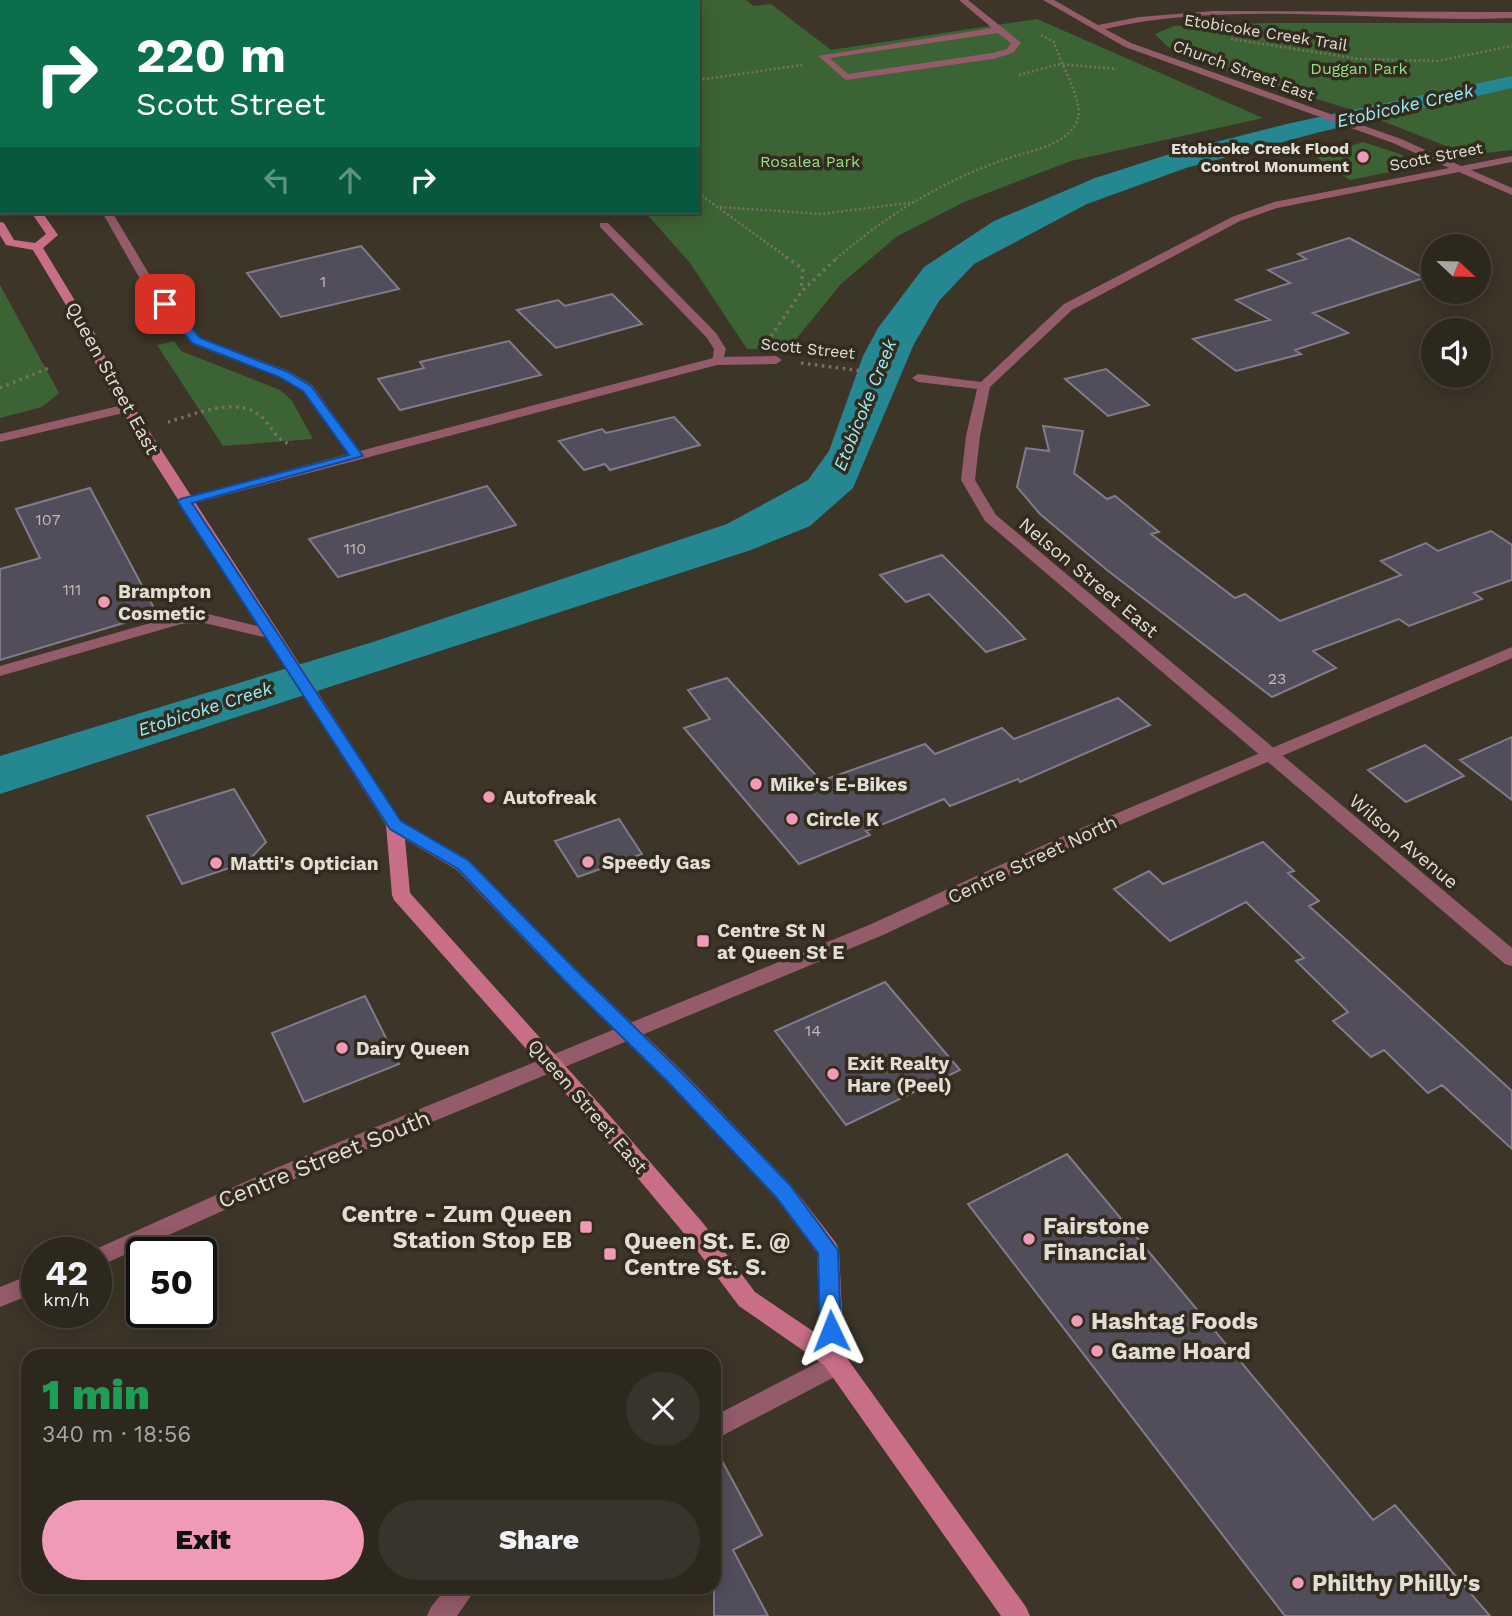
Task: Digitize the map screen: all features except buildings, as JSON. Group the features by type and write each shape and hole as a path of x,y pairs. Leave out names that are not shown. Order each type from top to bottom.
{"main road":[{"path":"0,225 10,243 37,247 52,234 38,214"},
{"name":"Queen Street East","path":"37,247 91,337 105,372 184,502 396,825 463,865 783,1191 828,1250 834,1361"},
{"name":"Queen Street East","path":"396,825 401,895 553,1065 695,1230 747,1299 834,1361 1017,1616"}],"street":[{"path":"963,0 1000,30 1016,43 1010,51 993,56 846,77 823,56 1000,30"},
{"name":"Church Street East","path":"1047,0 1128,45 1397,141 1464,168 1512,192"},
{"path":"1096,28 1116,23 1184,16 1254,12 1512,15"},
{"name":"Scott Street","path":"984,386 1027,342 1068,307 1236,219 1274,205 1512,159"},
{"path":"108,214 150,286 196,341 284,374 307,388 356,456"},
{"path":"604,225 712,336 720,349 717,361"},
{"name":"Scott Street","path":"184,502 717,361 776,360"},
{"path":"918,378 984,386"},
{"name":"Nelson Street East","path":"984,386 973,436 968,480 990,519 1269,756"},
{"path":"0,438 127,408"},
{"path":"0,671 180,619 204,618 272,634"},
{"name":"Centre Street North","path":"553,1065 876,930 1083,834 1512,652"},
{"name":"Wilson Avenue","path":"1269,756 1512,959"},
{"name":"Centre Street South","path":"112,1250 284,1174 553,1065"},
{"path":"0,1297 21,1288"},
{"path":"721,1425 834,1361"},
{"path":"440,1616 458,1594"}],"path":[{"path":"776,360 780,355 762,352 800,291 825,265 883,224 920,202 1000,161 1056,142 1074,126 1079,117 1076,95 1068,84 1054,42 1033,32 1043,28"},
{"name":"Etobicoke Creek Trail","path":"1221,37 1359,59 1437,61 1512,46"},
{"path":"700,194 803,268 800,291"},
{"path":"720,207 821,214 920,202"},
{"name":"Scott Street","path":"776,360 918,378"},
{"path":"0,388 51,367"},
{"path":"193,416 223,408 242,408 264,419 272,435 281,442 296,446"}],"green space":[{"name":"Rosalea Park","path":"700,0 746,0 753,6 771,4 831,50 1037,19 1263,118 1071,161 964,202 896,237 841,284 788,349 747,349 690,263 647,214 700,214"},
{"name":"Duggan Park","path":"1270,23 1512,23 1512,150 1469,155 1362,113 1230,72 1168,47 1155,34 1174,26"},
{"path":"1363,142 1400,154 1411,162 1410,165 1395,171 1350,180 1316,157"},
{"path":"0,285 59,393 42,407 0,418"},
{"path":"174,341 181,351 280,390 292,401 313,439 223,446 157,345"}],"water":[{"name":"Etobicoke Creek","path":"1512,76 1512,88 1320,132 1186,168 1087,204 974,264 939,301 914,344 853,488 810,526 751,550 0,794 0,756 373,642 727,524 808,480 829,451 863,356 878,328 924,267 994,221 1095,178 1176,152 1291,123"}],"place":[{"name":"Etobicoke Creek Flood Control Monument","path":"1363,157"},
{"name":"Brampton Cosmetic","path":"104,602"},
{"name":"Mike's E-Bikes","path":"756,784"},
{"name":"Autofreak","path":"489,797"},
{"name":"Circle K","path":"792,819"},
{"name":"Speedy Gas","path":"588,862"},
{"name":"Matti's Optician","path":"216,863"},
{"name":"Centre St N at Queen St E","path":"703,941"},
{"name":"Dairy Queen","path":"342,1048"},
{"name":"Exit Realty Hare (Peel)","path":"833,1074"},
{"name":"Centre - Zum Queen Station Stop EB","path":"586,1227"},
{"name":"Fairstone Financial","path":"1029,1239"},
{"name":"Queen St. E. @ Centre St. S.","path":"610,1254"},
{"name":"Hashtag Foods","path":"1077,1321"},
{"name":"Game Hoard","path":"1097,1351"},
{"name":"Philthy Philly's","path":"1298,1583"}],"route":[{"path":"165,304 196,341 284,374 307,388 356,456 184,502 396,825 463,865 675,1077 783,1191 828,1250 831,1331"}]}
